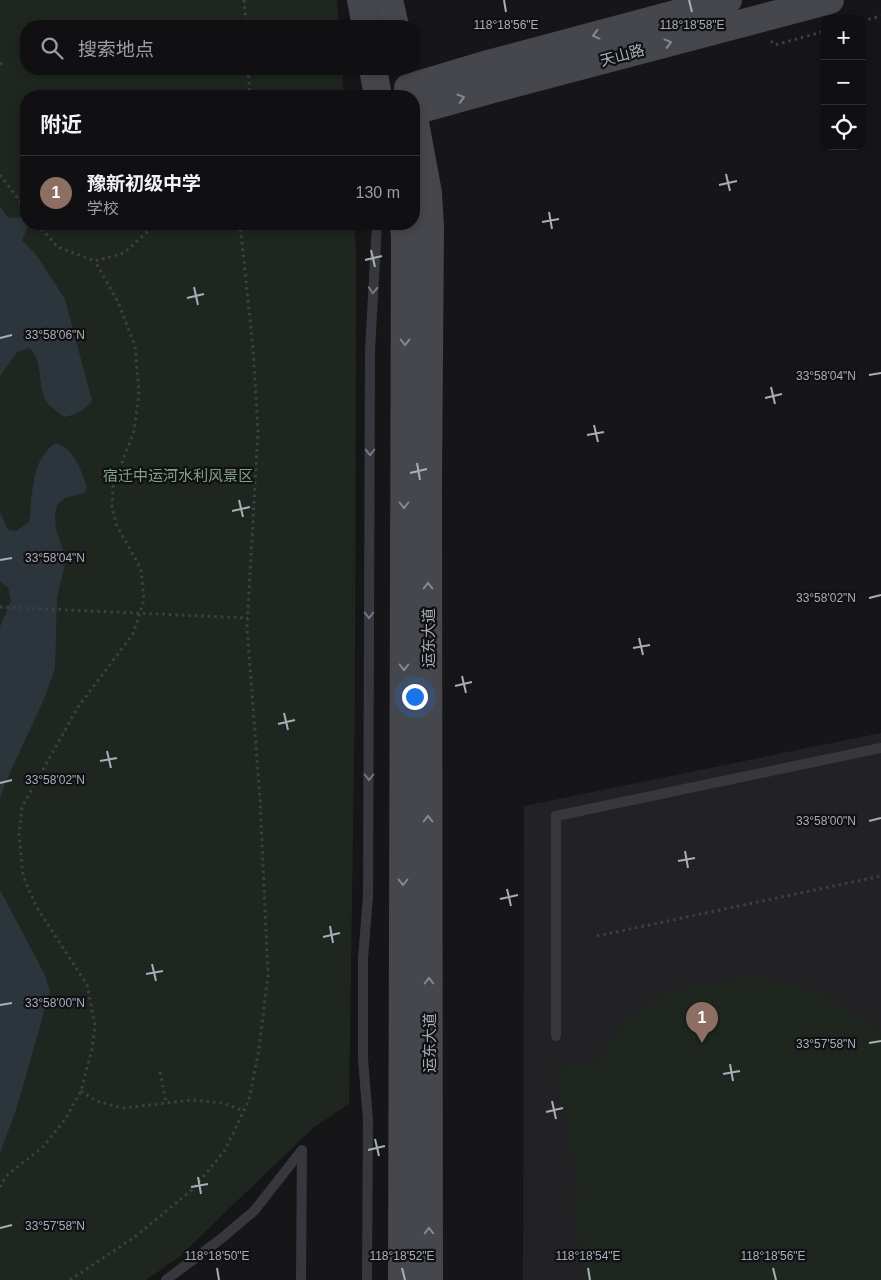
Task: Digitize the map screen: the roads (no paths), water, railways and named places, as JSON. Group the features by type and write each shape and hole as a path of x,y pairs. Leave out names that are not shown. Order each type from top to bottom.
{"main road":[{"path":"361,0 365,20"},
{"path":"389,0 394,20"},
{"name":"天山路","path":"412,90 488,64 728,0"},
{"name":"天山路","path":"420,91 493,89 830,0"},
{"path":"374,75 377,90"},
{"name":"运东大道","path":"420,150 428,194 430,226 428,484 429,1280"},
{"name":"运东大道","path":"402,1280 404,230"}],"lane":[{"path":"367,1280 368,1120 363,1059 363,958 368,897 370,350 376,230"},
{"path":"556,1036 556,816 881,748"},
{"path":"166,1280 222,1238 254,1211 302,1150 301,1280"}],"place":[{"name":"豫新初级中学","path":"702,1043"}],"park label":[{"name":"宿迁中运河水利风景区","path":"178,475"}]}
